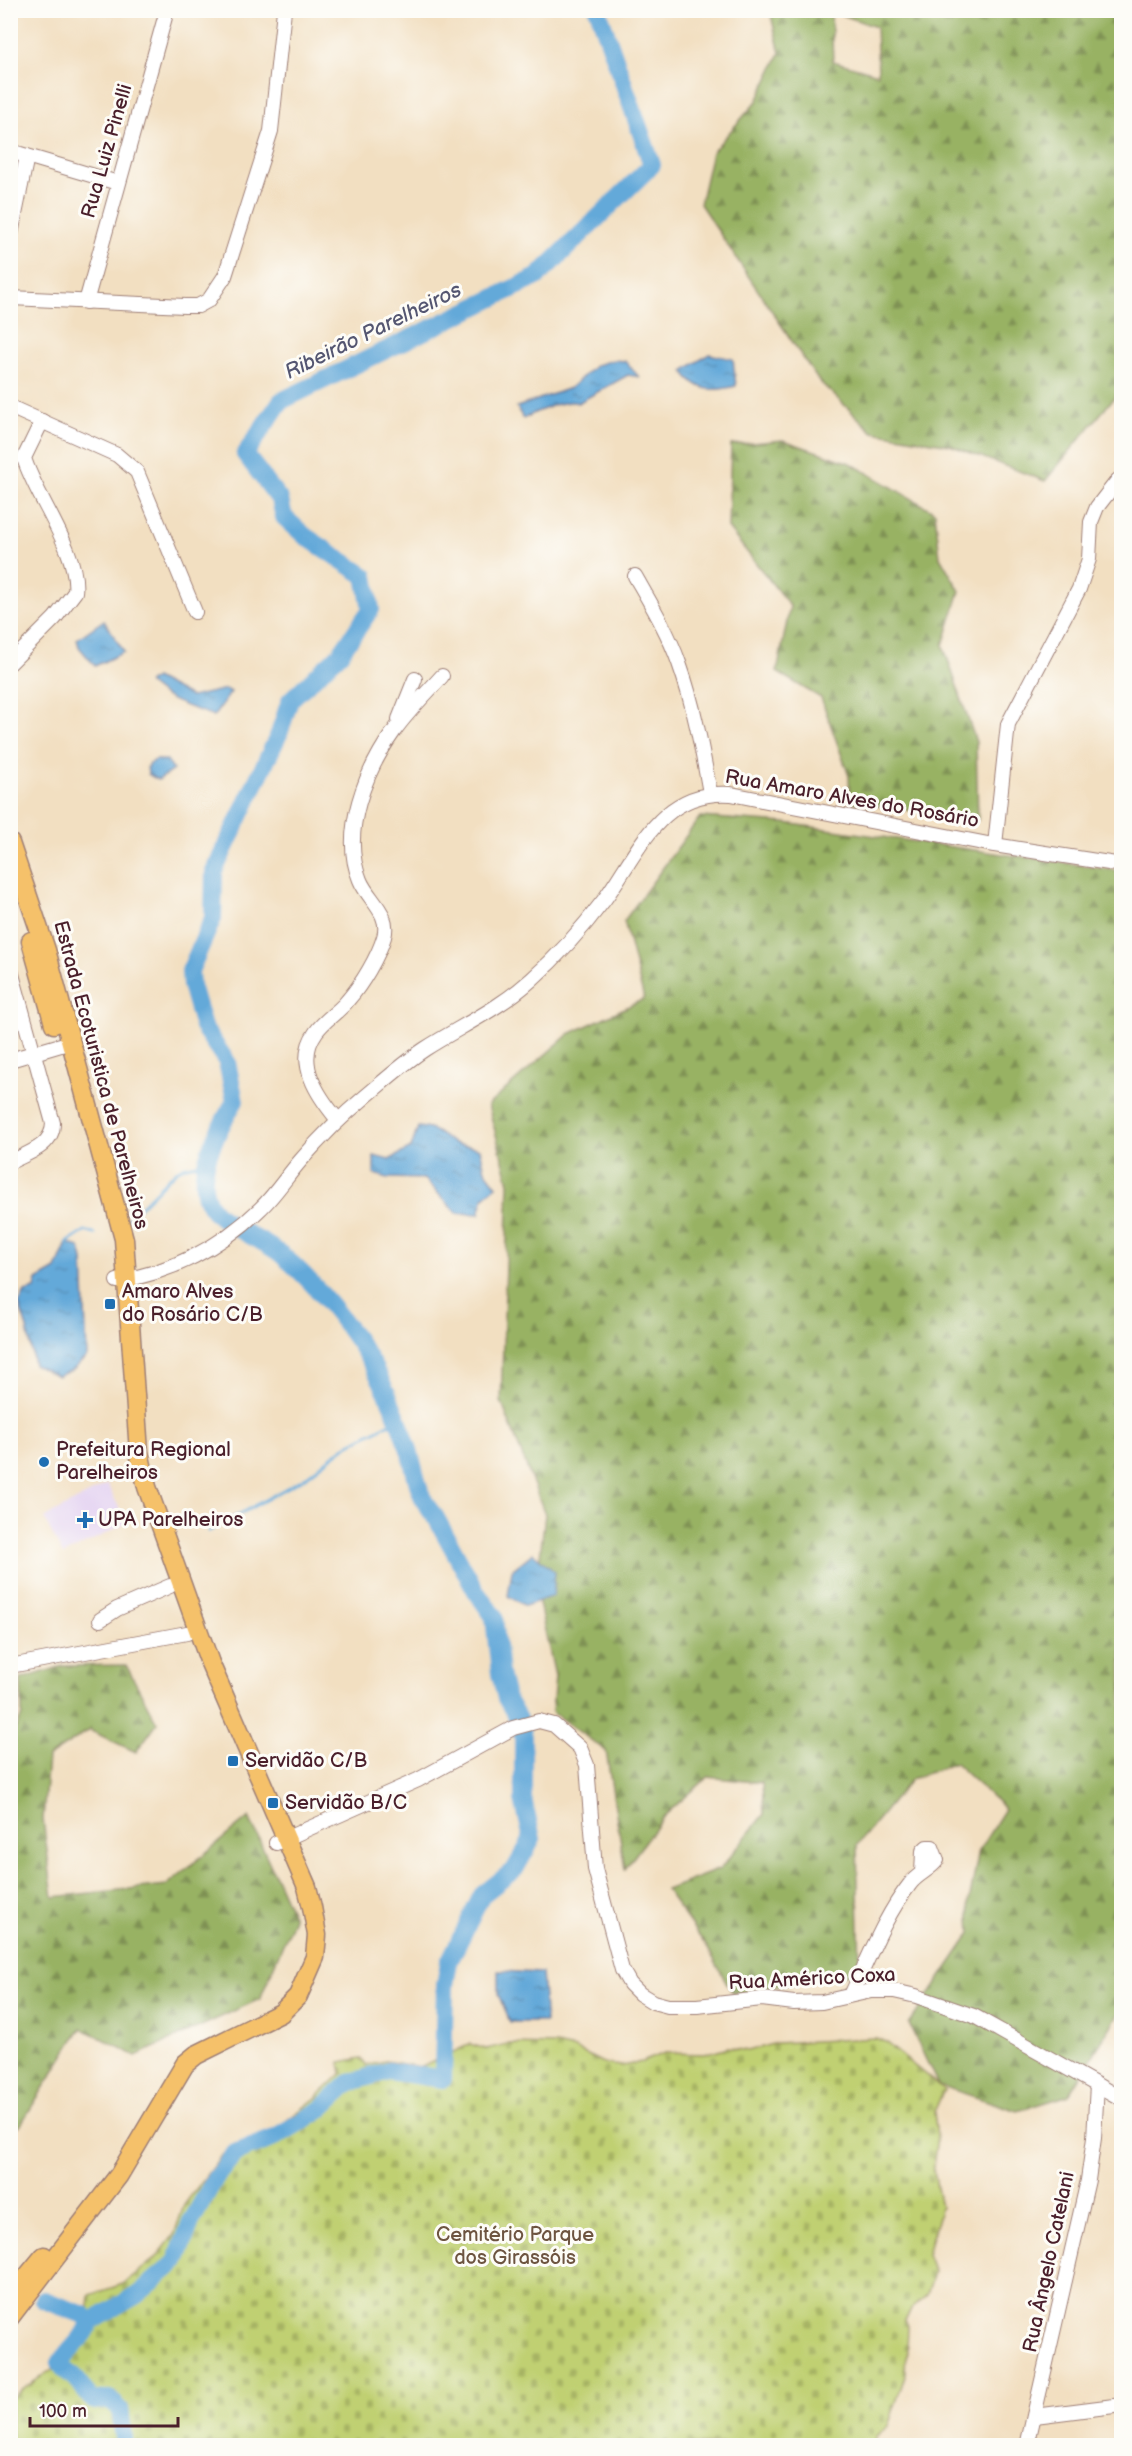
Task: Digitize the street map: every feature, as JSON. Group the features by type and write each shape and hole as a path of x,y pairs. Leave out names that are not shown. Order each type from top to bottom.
{"main road":[{"name":"Estrada Ecoturistica de Parelheiros","path":"10,843 46,950 66,1043"},
{"name":"Estrada Ecoturistica de Parelheiros","path":"10,876 66,1043 118,1214 132,1473 143,1513 187,1633 205,1665"},
{"name":"Estrada Ecoturistica de Parelheiros","path":"10,2297 96,2192 125,2148 172,2065 184,2051 204,2038 269,2010 290,1991 302,1963 305,1935 295,1886 281,1841 205,1665 157,1519 139,1452 122,1280"},
{"name":"Estrada Ecoturistica de Parelheiros","path":"10,2318 114,2182 185,2064 196,2055 281,2013 298,1996 315,1957 317,1935 307,1887 281,1841"}],"street":[{"name":"Rua Luiz Pinelli","path":"86,302 167,10"},
{"path":"11,298 198,306 209,300 219,288 271,131 284,10"},
{"path":"10,151 118,183"},
{"path":"10,239 27,156"},
{"path":"10,256 10,311"},
{"path":"10,407 117,455 137,472 195,612"},
{"path":"10,663 55,618 75,592 75,579 69,559 24,458 42,421"},
{"path":"995,845 1008,724 1079,589 1089,559 1091,522 1097,507 1118,480"},
{"path":"635,576 665,629 679,661 700,737 710,793"},
{"path":"395,729 442,676"},
{"path":"339,1120 326,1106 309,1076 306,1060 308,1046 316,1031 348,1000 372,962 384,937 384,918 361,883 356,870 353,842 358,810 368,776 395,729 415,679"},
{"name":"Rua Amaro Alves do Rosário","path":"122,1280 155,1273 193,1257 232,1233 260,1209 339,1120 424,1050 491,1012 532,980 596,910 650,831 683,803 710,793 746,796 792,808 995,845 1122,865"},
{"path":"10,967 52,1113 53,1132 47,1142 10,1162"},
{"path":"10,1060 66,1043"},
{"path":"100,1620 117,1609 171,1586"},
{"path":"10,1666 187,1633"},
{"name":"Rua Américo Coxa","path":"281,1841 418,1780 513,1728 539,1721 554,1725 580,1748 587,1765 595,1869 622,1970 630,1984 640,1994 653,2002 682,2007 762,1999 822,2002 851,1995 894,1991 974,2016 1043,2058 1122,2099"},
{"path":"851,1995 893,1908 911,1883 922,1873"},
{"name":"Rua Ângelo Catelani","path":"1027,2445 1088,2180 1094,2138 1097,2085"},
{"path":"1035,2416 1122,2405"}],"shaded area":[{"name":"UPA Parelheiros","path":"107,1484 127,1523 63,1555 44,1518"}],"green space":[{"path":"770,11 831,11 1121,11 1121,393 1118,393 1045,481 950,445 873,432 818,380 700,204 712,152 757,101 780,53","holes":["831,11 876,27 878,74 833,61"]},
{"path":"783,440 850,463 935,512 940,557 960,591 943,645 976,742 978,820 850,802 849,776 821,698 777,672 790,606 728,528 731,445"},
{"path":"700,817 785,823 1121,871 1122,2008 1069,2095 1018,2111 938,2085 909,2024 971,1933 969,1902 979,1850 1005,1809 955,1763 911,1779 857,1845 860,1972 733,1994 707,1947 666,1890 720,1869 764,1814 762,1783 708,1777 663,1817 625,1869 606,1751 552,1712 555,1676 536,1590 545,1514 501,1401 509,1183 488,1105 569,1034 644,999 624,921"},
{"path":"126,1665 157,1723 136,1752 89,1730 48,1757 43,1819 53,1897 167,1885 249,1817 294,1918 260,1999 136,2056 81,2028 19,2127 11,2126 10,1741 22,1715 21,1679 63,1666"},
{"name":"Cemitério Parque dos Girassóis","path":"876,2038 885,2042 944,2090 934,2112 937,2137 933,2167 941,2207 927,2254 934,2272 927,2295 912,2308 905,2319 908,2326 906,2373 888,2426 876,2436 874,2445 11,2445 11,2398 55,2367 60,2352 77,2335 88,2319 90,2295 123,2284 157,2257 174,2235 184,2205 220,2157 235,2144 261,2140 316,2098 342,2073 340,2062 361,2058 366,2066 385,2061 422,2067 470,2044 486,2049 508,2044 555,2045 575,2049 605,2064 622,2066 642,2062 665,2053 704,2054 728,2047 748,2051 776,2043"}],"water":[{"path":"709,354 733,359 736,386 706,389 694,383 683,371"},
{"path":"613,360 625,361 639,377 628,375 578,403 558,404 523,419 517,407 570,388 596,365"},
{"path":"104,620 124,652 95,666 79,647 77,639"},
{"path":"155,678 191,697 226,689 231,692 214,716 179,703 155,690 148,683"},
{"path":"155,760 167,760 173,770 158,780 148,774 147,766"},
{"path":"418,1127 432,1130 457,1144 480,1149 485,1170 497,1186 484,1197 479,1214 457,1213 424,1179 388,1178 374,1174 374,1156 389,1160 411,1148"},
{"path":"67,1243 80,1247 83,1260 87,1356 74,1369 58,1376 34,1365 27,1328 19,1304 25,1292 35,1289 37,1280 56,1269"},
{"path":"533,1553 555,1572 553,1596 525,1606 508,1596 512,1570"},
{"path":"498,1971 542,1973 546,2022 510,2022 498,1994"}],"waterway":[{"name":"Ribeirão Parelheiros","path":"125,2446 120,2409 109,2399 94,2401 60,2363 85,2333 91,2322 137,2295 176,2262 191,2222 216,2177 235,2153 272,2139 319,2111 349,2083 388,2071 443,2079 445,1985 449,1962 482,1895 515,1869 532,1839 523,1799 523,1737 518,1719 506,1698 500,1674 494,1617 477,1593 425,1502 394,1408 382,1382 351,1331 314,1285 282,1255 217,1214 205,1195 205,1167 215,1138 235,1101 227,1062 203,1027 191,985 190,971 213,918 214,871 279,734 290,700 340,654 371,609 365,576 305,536 284,517 280,500 245,454 281,401 537,277 652,165 598,10"},
{"path":"128,1219 176,1171 186,1166 207,1162"},
{"path":"67,1243 85,1231 95,1234"},
{"path":"209,1531 303,1479 346,1446 398,1419"},
{"path":"44,2300 84,2315 91,2322"}],"place":[{"name":"Amaro Alves do Rosário C/B","path":"110,1304"},
{"name":"Prefeitura Regional Parelheiros","path":"44,1462"},
{"name":"UPA Parelheiros","path":"85,1520"},
{"name":"Servidão C/B","path":"233,1761"},
{"name":"Servidão B/C","path":"273,1803"}]}
